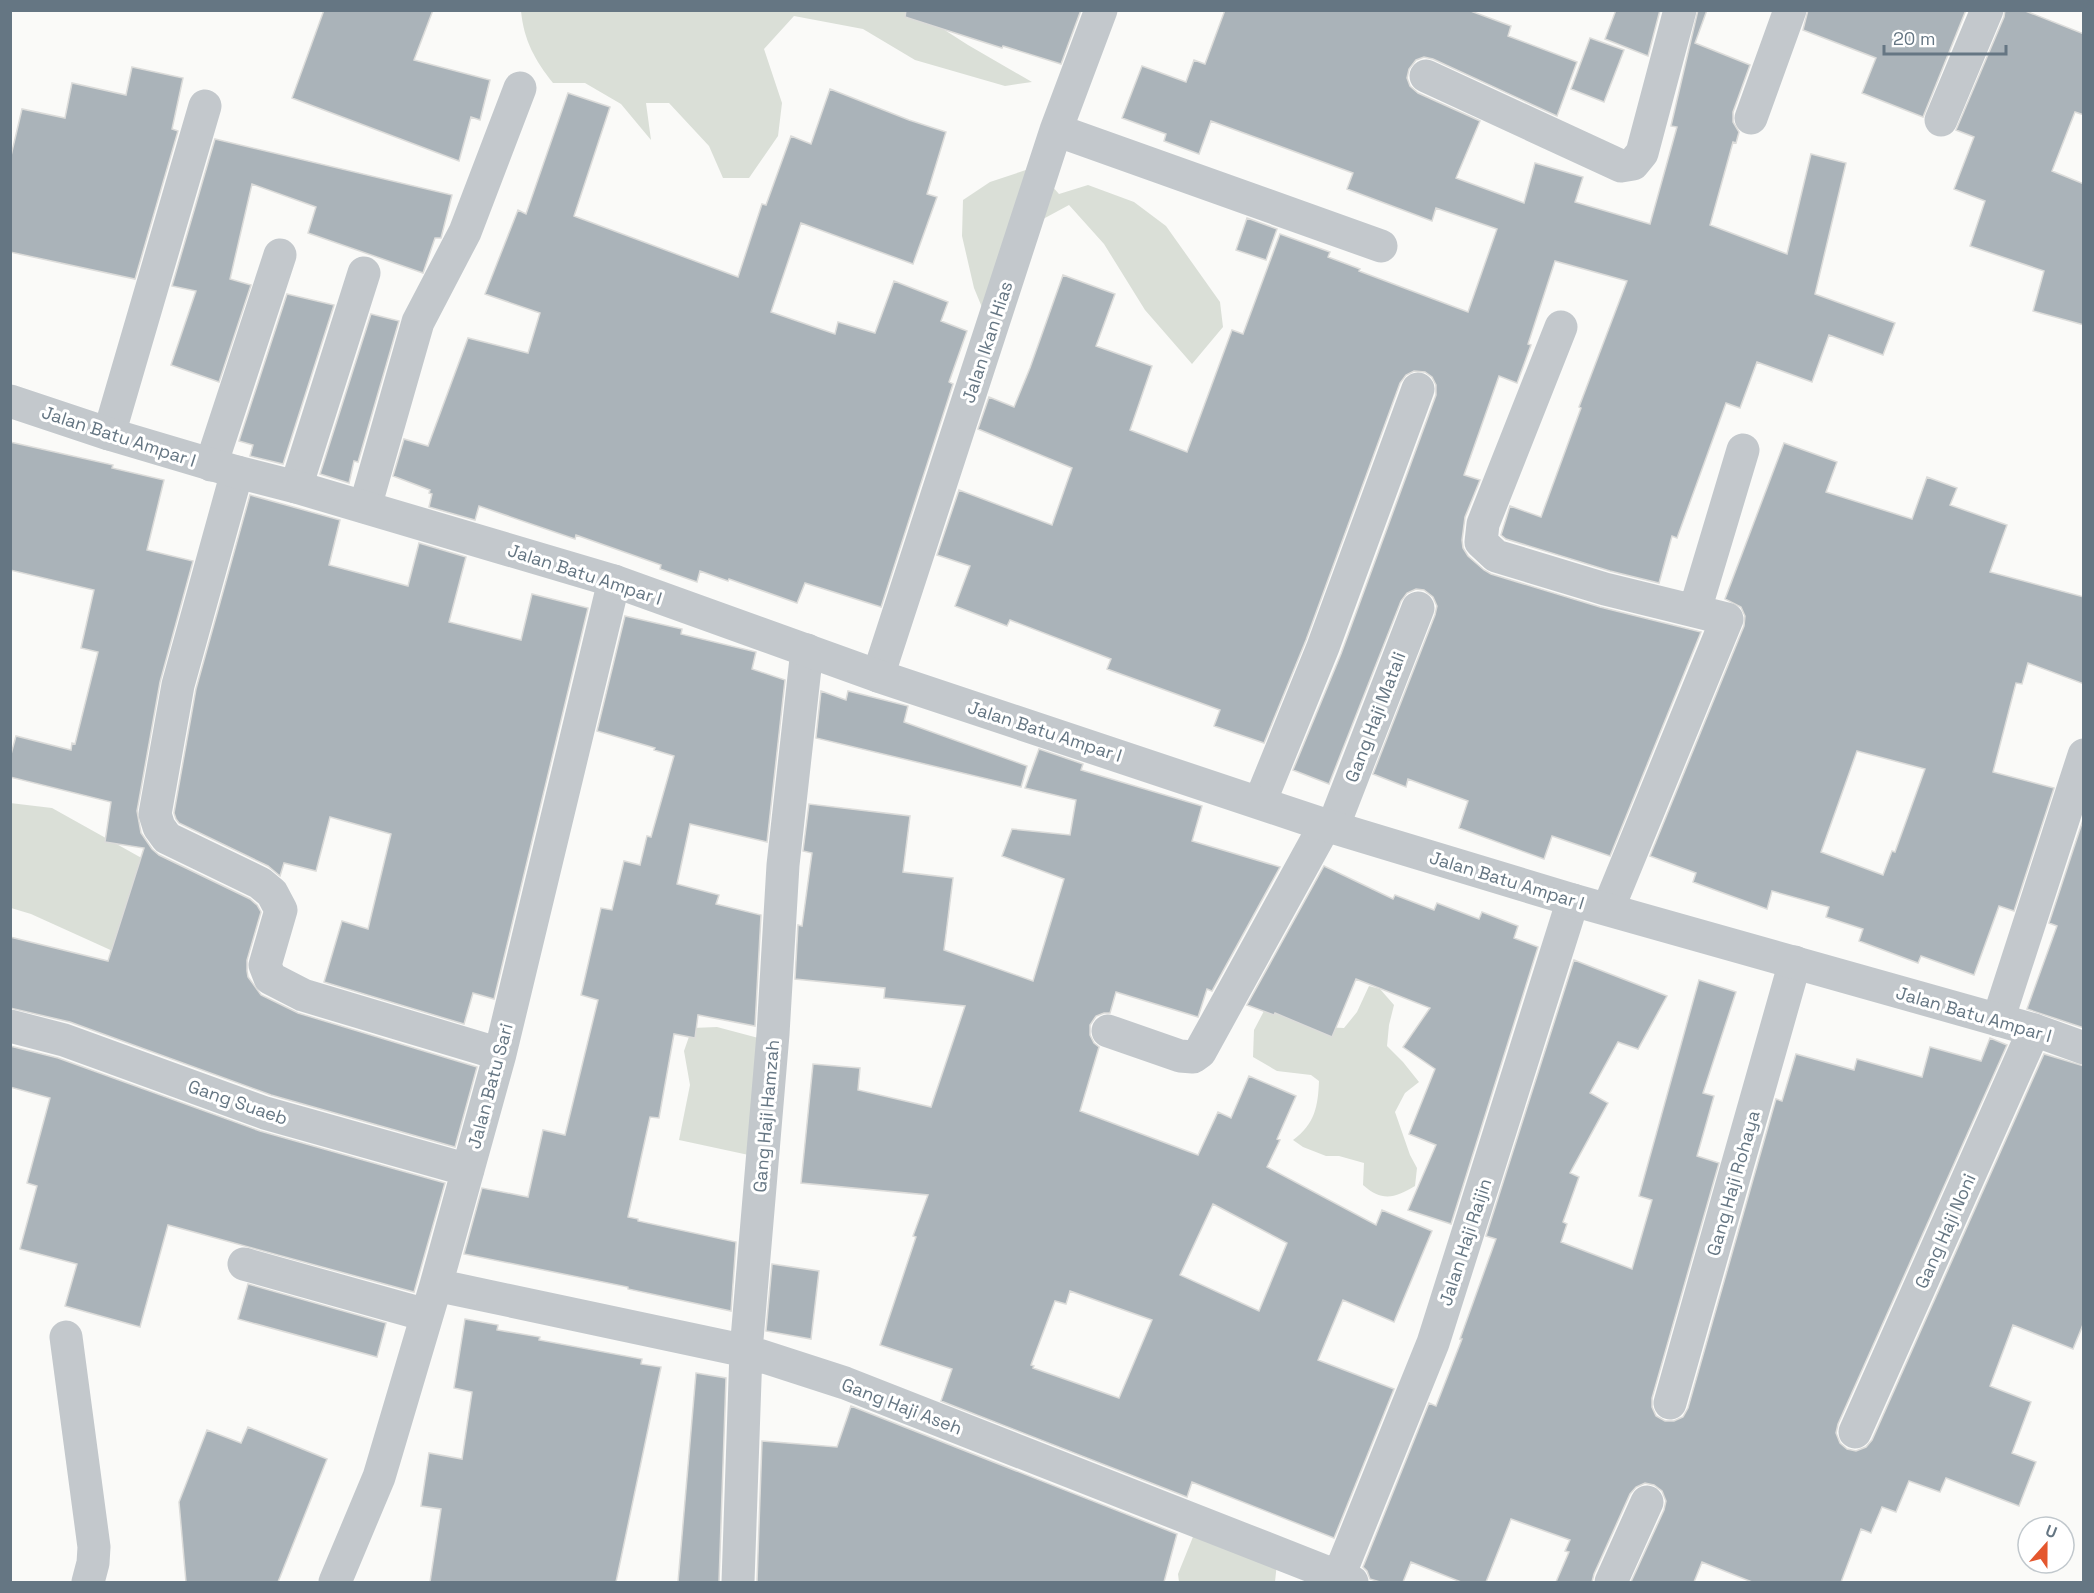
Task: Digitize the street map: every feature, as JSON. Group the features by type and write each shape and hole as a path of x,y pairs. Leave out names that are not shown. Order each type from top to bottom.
{"street":[{"name":"Jalan Ikan Hias","path":"878,676 1056,130 1101,10"},
{"path":"1426,76 1621,166 1633,164 1642,153 1680,10"},
{"path":"1751,118 1790,10"},
{"path":"1941,120 1987,10"},
{"path":"365,507 418,322 465,232 520,88"},
{"path":"109,434 205,106"},
{"path":"1056,130 1381,246"},
{"path":"280,255 224,469 178,685 155,814 159,827 167,838 260,883 272,893 280,910 265,965 270,978 303,995 500,1054"},
{"path":"296,487 364,273"},
{"path":"1561,327 1483,524 1481,542 1496,556 1605,589 1727,619 1608,909"},
{"path":"1260,802 1323,647 1418,389"},
{"name":"Jalan Batu Ampar I","path":"10,400 109,434 224,469 296,487 614,581 878,676 1329,826 1574,900 2034,1030 2084,1048"},
{"path":"1695,610 1743,450"},
{"name":"Jalan Batu Sari","path":"335,1582 379,1477 436,1285 500,1054 614,581"},
{"name":"Gang Haji Matali","path":"1108,1031 1180,1056 1193,1057 1200,1052 1329,826 1418,608"},
{"name":"Gang Haji Hamzah","path":"738,1582 746,1351 773,1034 783,865 807,650"},
{"path":"1998,1020 2084,755"},
{"name":"Jalan Haji Raijin","path":"1345,1580 1433,1343 1574,900"},
{"name":"Gang Haji Rohaya","path":"1670,1403 1795,962"},
{"name":"Gang Suaeb","path":"10,1026 64,1041 265,1113 468,1170"},
{"name":"Gang Haji Noni","path":"1855,1432 2034,1030"},
{"path":"244,1264 426,1315"},
{"name":"Gang Haji Aseh","path":"436,1285 746,1351 845,1383 1345,1580"},
{"path":"66,1337 93,1538 93,1563 88,1582"},
{"path":"1611,1582 1647,1502"}],"shaded area":[{"path":"521,11 915,11 1032,82 1005,86 915,60 863,29 794,16 764,49 782,103 778,136 749,178 723,178 709,146 669,103 646,103 651,140 621,104 585,83 553,83 531,50"},
{"path":"1035,167 1059,194 1088,185 1134,202 1166,226 1220,302 1223,327 1192,364 1145,310 1104,244 1069,205 1032,225 993,334 974,288 962,236 963,200 990,182"},
{"path":"10,803 52,808 181,880 148,967 31,914 11,908"},
{"path":"1369,986 1380,989 1394,1005 1387,1046 1419,1082 1405,1093 1395,1112 1417,1168 1415,1186 1389,1196 1376,1194 1363,1185 1364,1163 1339,1156 1326,1156 1303,1147 1293,1140 1311,1121 1318,1099 1319,1081 1311,1075 1277,1071 1253,1057 1254,1030 1265,1009 1322,1027 1344,1028 1357,1012"},
{"path":"717,1027 770,1041 758,1157 679,1140 690,1085 684,1051 692,1028"},
{"path":"1197,1527 1278,1553 1275,1582 1179,1582 1178,1574"}],"building":[{"path":"324,10 433,10 414,60 490,80 480,120 471,117 459,161 292,98"},
{"path":"906,10 1081,10 1061,64 905,17"},
{"path":"1225,10 1468,10 1511,26 1508,36 1577,62 1557,116 1433,59 1424,57 1416,60 1409,69 1407,78 1410,86 1418,93 1480,121 1456,178 1524,203 1535,163 1583,177 1575,202 1650,224 1677,127 1671,126 1698,10 1707,10 1695,43 1750,65 1733,112 1733,122 1739,132 1736,143 1733,142 1710,225 1787,254 1811,154 1846,163 1815,294 1895,323 1883,355 1829,335 1812,382 1757,362 1740,408 1726,403 1677,538 1672,536 1659,583 1610,571 1506,539 1501,535 1510,506 1541,517 1581,408 1579,407 1627,281 1555,261 1528,344 1531,345 1517,383 1499,376 1464,475 1480,480 1465,517 1463,548 1468,556 1484,570 1600,607 1701,632 1610,856 1552,836 1544,859 1459,828 1468,801 1408,779 1406,787 1373,774 1435,615 1437,606 1433,597 1424,590 1416,589 1407,593 1401,601 1329,784 1293,770 1341,654 1436,395 1436,385 1432,377 1425,372 1414,371 1406,375 1400,383 1306,640 1264,743 1214,726 1220,710 1107,669 1111,659 1010,620 1007,626 955,606 970,566 937,555 959,490 1052,525 1072,468 978,429 989,397 1014,407 1063,275 1115,294 1096,346 1152,366 1130,430 1187,452 1232,330 1243,334 1280,234 1330,252 1328,257 1360,269 1359,271 1468,312 1497,229 1436,208 1432,221 1347,189 1353,173 1211,121 1199,154 1164,141 1166,134 1122,118 1142,66 1186,82 1194,60 1205,64"},
{"path":"1616,10 1660,10 1648,56 1605,39"},
{"path":"1808,10 1966,10 1923,117 1862,93 1876,58 1803,30"},
{"path":"2005,10 2023,10 2084,34 2084,115 2075,112 2052,171 2084,184 2084,325 2033,311 2044,271 1970,246 1985,201 1954,189 1974,137 1956,130"},
{"path":"1590,38 1624,50 1604,102 1571,89"},
{"path":"132,67 183,78 172,129 178,131 135,279 10,252 10,160 22,109 65,118 72,83 126,95"},
{"path":"830,89 946,132 927,194 937,197 913,264 801,223 771,312 835,334 838,322 875,333 894,281 948,302 941,321 967,331 949,382 953,384 881,607 805,583 797,603 700,571 697,582 660,569 661,565 576,535 575,539 479,506 475,520 429,507 432,494 429,493 430,490 393,476 404,439 428,446 468,338 528,353 540,313 485,294 518,210 526,214 568,93 610,107 574,216 738,277 762,204 766,205 791,136 811,144"},
{"path":"215,139 452,195 441,238 435,238 423,273 308,233 316,207 252,184 230,279 251,285 219,382 171,365 196,291 172,286"},
{"path":"1247,218 1277,229 1266,260 1236,250"},
{"path":"287,294 334,305 283,464 250,456 253,445 239,441"},
{"path":"371,314 399,321 358,462 354,461 349,483 320,474"},
{"path":"10,442 113,465 112,468 164,480 147,550 193,561 160,682 137,811 141,833 159,855 250,899 257,905 261,912 247,960 247,971 248,977 261,995 298,1013 477,1067 455,1147 271,1095 70,1022 10,1008 10,937 108,961 144,848 105,842 111,802 10,777 10,758 16,736 71,750 72,743 75,744 98,652 81,648 94,590 10,570"},
{"path":"1784,443 1837,462 1826,492 1912,519 1927,477 1957,488 1950,505 2007,525 1990,572 2084,597 2084,684 2028,663 2022,684 2016,683 1993,772 2054,788 2014,911 1999,906 1974,975 1921,956 1918,963 1859,941 1863,929 1826,917 1829,907 1772,891 1767,909 1693,882 1696,873 1650,856 1744,626 1745,616 1741,607 1725,599","holes":["1857,751 1925,769 1895,852 1892,851 1883,875 1821,852"]},
{"path":"250,495 340,520 329,565 408,586 419,543 466,557 449,622 521,640 532,594 588,608 494,999 473,993 464,1024 324,982 342,921 368,929 391,834 330,817 316,871 284,863 280,876 268,866 179,823 176,819 174,813 196,689"},
{"path":"625,616 682,629 681,634 756,652 752,669 785,680 767,842 690,824 677,884 719,895 716,904 761,915 755,1026 698,1015 695,1038 674,1034 659,1118 650,1117 628,1217 736,1242 731,1311 628,1289 628,1287 464,1254 482,1188 528,1197 543,1130 565,1135 598,1000 581,995 601,908 612,910 624,861 640,865 647,836 651,837 674,756 597,731"},
{"path":"821,691 846,700 848,691 908,706 904,722 1027,766 1021,787 816,738"},
{"path":"1039,749 1083,764 1081,770 1202,806 1192,841 1280,867 1212,991 1207,989 1198,1017 1116,992 1110,1013 1096,1016 1090,1025 1090,1035 1099,1047 1080,1111 1198,1155 1218,1112 1231,1118 1249,1076 1296,1096 1277,1139 1280,1140 1267,1167 1376,1225 1382,1210 1432,1231 1394,1322 1343,1300 1318,1360 1394,1389 1334,1538 1192,1482 1187,1497 941,1401 952,1369 880,1345 928,1195 801,1183 813,1064 860,1068 858,1090 931,1107 965,1006 884,998 885,988 795,979 798,925 802,926 812,853 803,851 809,804 910,816 903,872 953,878 944,950 1033,981 1064,879 1002,856 1012,829 1070,835 1076,800 1025,788","holes":["1213,1204 1287,1243 1259,1311 1180,1275","1070,1291 1152,1320 1119,1398 1033,1368 1034,1366 1031,1365 1055,1301 1066,1304"]},
{"path":"2084,817 2084,1028 2027,1009 2057,926 2049,923"},
{"path":"1324,866 1393,899 1395,895 1434,910 1437,903 1479,919 1482,912 1518,926 1514,938 1538,947 1451,1224 1408,1210 1436,1145 1409,1134 1435,1069 1403,1047 1430,1008 1356,979 1332,1037 1275,1013 1274,1015 1247,1005"},
{"path":"1574,960 1667,996 1638,1049 1618,1042 1590,1093 1608,1103 1570,1173 1579,1177 1563,1222 1567,1224 1561,1242 1632,1269 1652,1200 1639,1196 1699,980 1736,992 1703,1093 1714,1096 1697,1156 1719,1163 1652,1398 1652,1407 1656,1416 1665,1421 1674,1421 1683,1417 1688,1408 1776,1099 1782,1101 1796,1054 1854,1070 1857,1059 1922,1077 1930,1047 1981,1061 1990,1038 2007,1045 1838,1424 1836,1433 1840,1443 1847,1449 1856,1451 1866,1447 1872,1440 2044,1054 2084,1066 2084,1322 2073,1349 2013,1325 1990,1386 2031,1402 2012,1453 2036,1462 2019,1506 1946,1478 1940,1492 1909,1481 1896,1512 1882,1507 1871,1533 1861,1529 1841,1582 1752,1582 1702,1562 1694,1582 1631,1582 1666,1501 1662,1491 1654,1485 1645,1483 1636,1487 1630,1494 1592,1582 1556,1582 1569,1552 1565,1551 1570,1540 1511,1519 1486,1582 1461,1582 1411,1562 1403,1582 1380,1582 1370,1579 1363,1567 1429,1403 1436,1406 1462,1339 1460,1339 1496,1239 1486,1236"},
{"path":"10,1046 58,1058 260,1131 445,1183 414,1292 168,1225 140,1327 65,1306 77,1264 20,1249 37,1186 27,1183 50,1098 10,1087"},
{"path":"772,1264 819,1271 811,1339 766,1331"},
{"path":"248,1284 386,1323 377,1357 238,1319"},
{"path":"465,1319 498,1325 497,1330 540,1337 539,1340 642,1359 641,1364 661,1367 616,1582 430,1582 441,1509 421,1506 429,1453 462,1459 472,1392 454,1388"},
{"path":"696,1373 726,1378 719,1582 678,1582"},
{"path":"851,1406 1177,1534 1164,1582 757,1582 762,1441 837,1447"},
{"path":"248,1427 327,1459 278,1582 186,1582 179,1502 207,1430 241,1443"}]}
